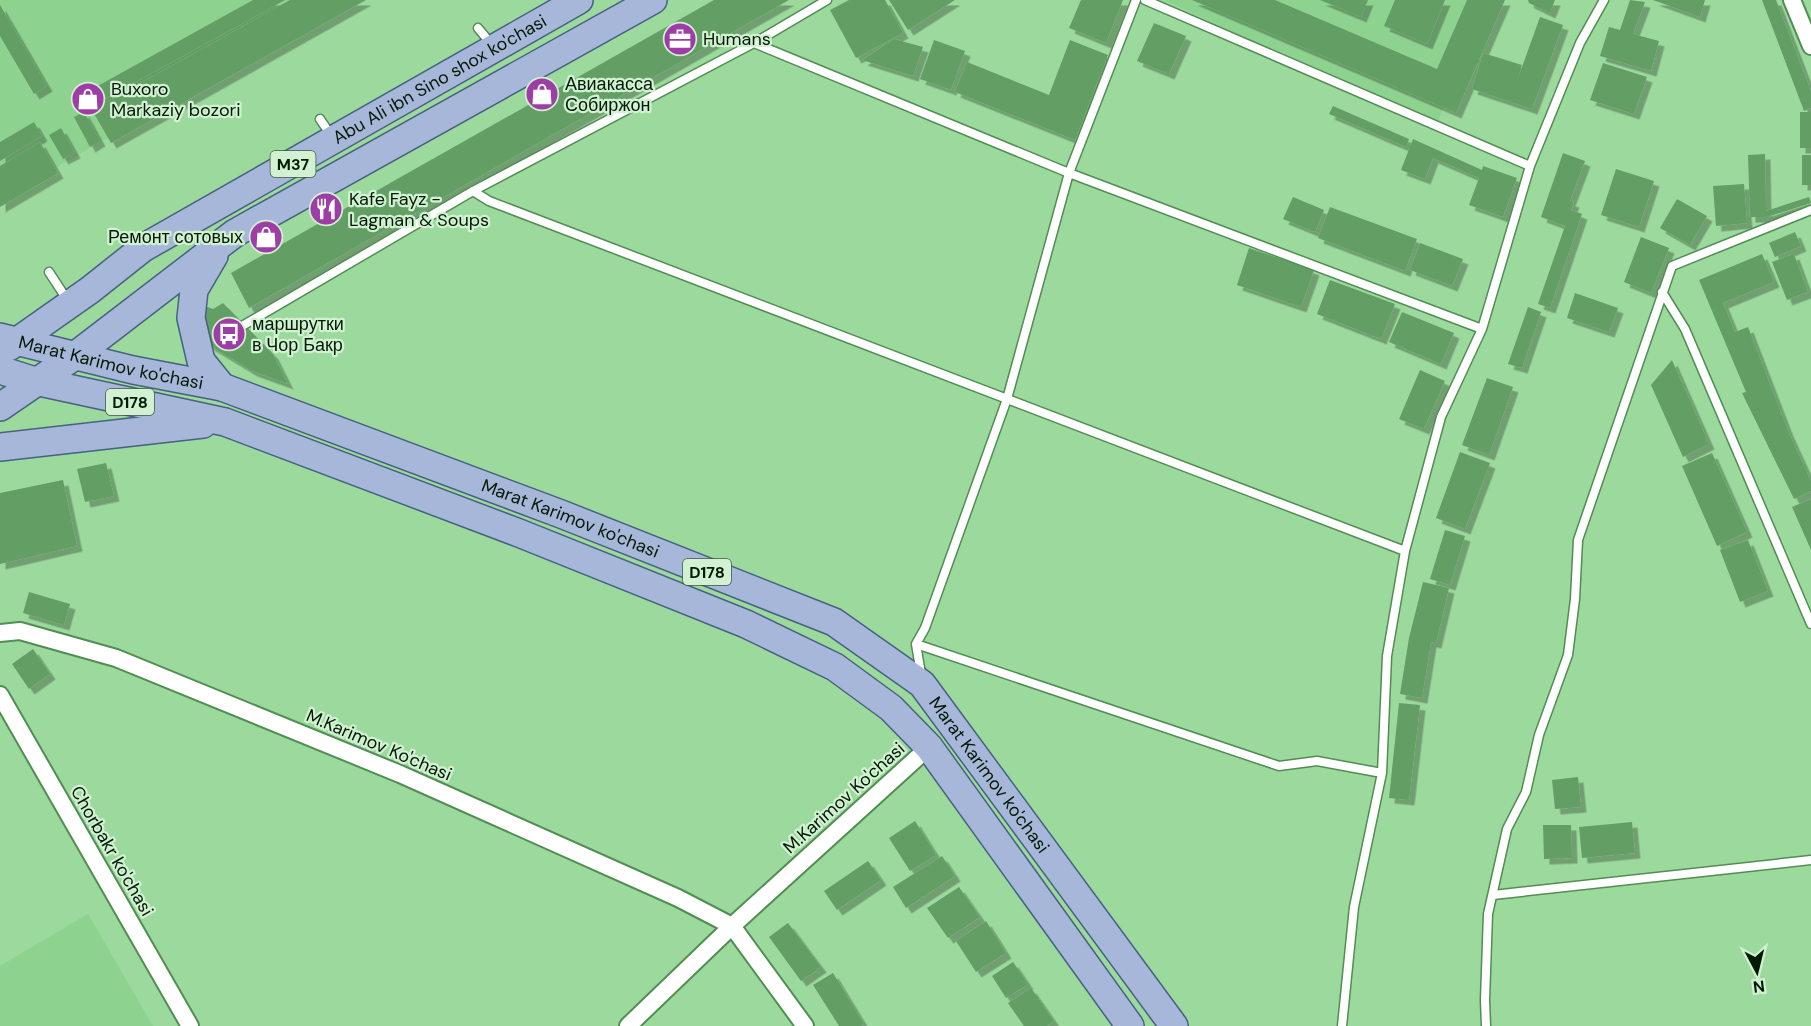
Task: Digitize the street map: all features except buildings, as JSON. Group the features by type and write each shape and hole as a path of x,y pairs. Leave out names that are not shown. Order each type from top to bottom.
{"main road":[{"name":"Abu Ali ibn Sino shox ko'chasi","path":"6,344 70,304 143,248 327,130 486,38 579,0"},
{"name":"Abu Ali ibn Sino shox ko'chasi","path":"0,407 76,355 235,233 653,0"},
{"path":"222,387 201,361 191,318 194,290 198,281 207,265 235,233"},
{"name":"Marat Karimov ko'chasi","path":"6,344 76,355 133,370 222,387 561,514 834,622 922,684 1174,1026"},
{"name":"Marat Karimov ko'chasi","path":"0,370 35,381 225,422 519,533 746,624 835,668 891,708 929,747 1130,1026"},
{"path":"0,447 225,422"}],"street":[{"path":"1792,0 1811,46"},
{"name":"M.Karimov Ko'chasi","path":"0,633 20,631 116,658 400,774 678,898 732,926 805,1026"},
{"name":"Chorbakr ko'chasi","path":"0,695 190,1026"},
{"name":"M.Karimov Ko'chasi","path":"628,1026 732,926 929,747"}],"lane":[{"path":"237,329 473,191 754,43 826,0"},
{"path":"922,684 916,644 925,628 1007,399 1069,173 1136,0"},
{"path":"1145,0 1530,166"},
{"path":"1342,1026 1354,907 1382,773 1387,656 1405,551 1441,417 1482,329 1530,166 1580,42 1604,0"},
{"path":"754,43 1069,173 1482,329"},
{"path":"473,191 489,201 1405,551"},
{"path":"1486,1026 1488,914 1507,829 1526,792 1539,735 1568,655 1575,599 1578,540 1672,266 1811,210"},
{"path":"49,272 70,304"},
{"path":"1662,292 1685,329 1811,624"},
{"path":"916,644 1279,766 1317,761 1382,773"},
{"path":"1493,894 1811,860"}],"shaded area":[{"name":"Buxoro Markaziy bozori","path":"0,0 351,0 0,199"},
{"path":"1164,0 1491,0 1436,125"},
{"path":"88,914 153,1026 0,1026 0,966"}],"place":[{"name":"Humans","path":"680,39"},
{"name":"Авиакасса Собиржон","path":"542,94"},
{"name":"Buxoro Markaziy bozori","path":"88,99"},
{"name":"Kafe Fayz - Lagman & Soups","path":"326,209"},
{"name":"Ремонт сотовых","path":"266,237"},
{"name":"маршрутки в Чор Бакр","path":"229,334"}]}
